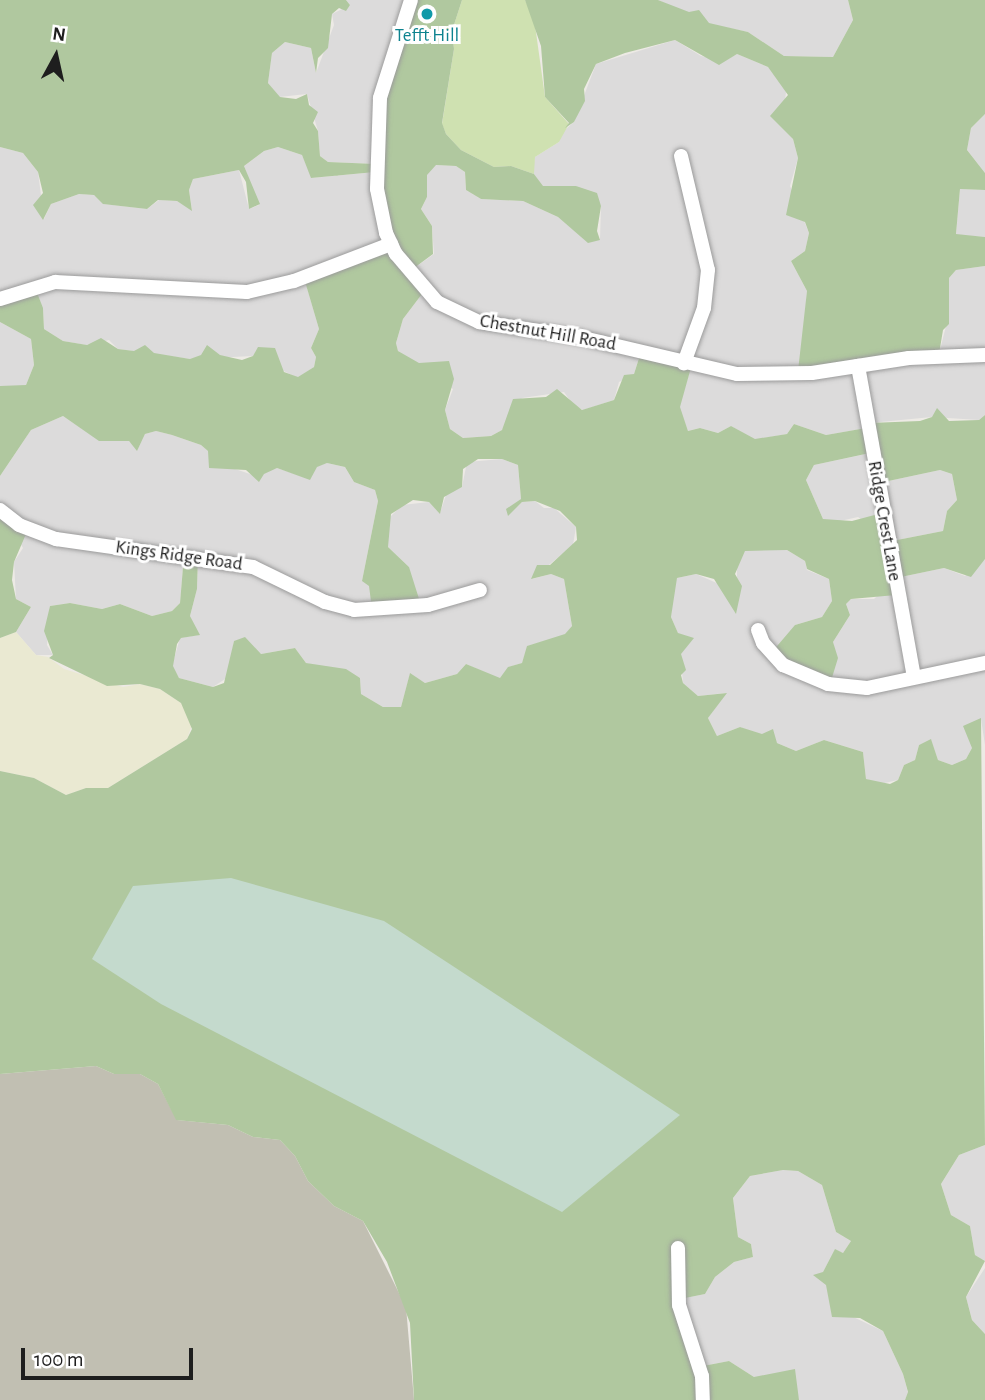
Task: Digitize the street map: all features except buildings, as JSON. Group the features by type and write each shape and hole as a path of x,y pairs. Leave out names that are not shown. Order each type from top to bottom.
{"street":[{"name":"Chestnut Hill Road","path":"411,0 377,113 377,188 391,244 421,289 469,319 579,337 684,363 747,374 812,373 858,366 985,355"},
{"path":"681,156 708,270 704,308 684,363"},
{"path":"0,299 55,282 247,292 294,281 391,244"},
{"name":"Ridge Crest Lane","path":"858,366 914,677"},
{"name":"Kings Ridge Road","path":"0,510 19,525 55,539 253,567 326,602 354,610 428,605 480,590"},
{"path":"758,630 776,659 817,681 866,688 985,663"},
{"path":"678,1248 679,1305 702,1376 703,1400"}],"shaded area":[{"path":"346,0 411,0 376,164 328,162 320,156 318,131 307,94 279,97 268,83 272,53 285,42 311,48 316,73 334,25 332,14 350,5"},
{"path":"658,0 848,0 853,20 833,57 784,56 748,32 709,24"},
{"path":"675,40 701,56 724,61 737,54 768,67 787,87 784,105 798,158 790,186 809,233 805,251 791,261 807,291 804,343 939,354 949,314 949,278 956,270 985,266 985,415 979,420 932,417 870,423 866,428 826,435 794,424 787,434 754,440 731,426 718,433 700,428 688,431 679,407 692,364 641,352 634,374 619,382 614,400 583,410 574,406 564,392 522,398 502,430 491,436 463,438 450,429 445,410 453,389 398,351 396,343 403,319 425,290 410,271 434,254 432,226 421,209 427,197 426,175 435,165 456,166 465,172 466,190 481,199 523,201 558,217 588,242 600,239 601,206 576,186 542,186 532,171 535,157 559,142 560,134 574,122 596,64"},
{"path":"985,114 985,173 967,150 971,128"},
{"path":"0,147 23,153 38,172 44,219 51,204 79,194 94,195 104,204 147,209 159,200 177,201 192,210 189,190 193,179 239,170 249,209 259,205 244,166 264,151 278,147 302,155 312,178 375,172 390,239 304,277 319,329 311,348 316,357 314,367 298,378 253,356 190,359 118,349 109,340 86,345 63,341 44,329 43,308 0,297"},
{"path":"960,189 985,190 985,237 956,235"},
{"path":"0,322 31,339 34,365 26,385 17,388 0,386"},
{"path":"63,416 99,440 129,441 137,450 145,434 156,431 172,435 201,445 226,466 253,475 277,468 310,479 317,466 327,463 345,467 354,482 375,490 378,501 362,581 409,567 388,547 387,520 402,505 429,502 440,513 447,492 462,487 467,462 502,459 518,465 521,499 508,515 522,502 535,501 544,508 554,508 576,527 573,545 532,579 551,574 564,579 572,626 565,635 528,646 522,663 509,667 500,679 466,664 457,674 425,683 410,674 401,707 383,707 361,694 360,678 306,663 295,648 261,654 234,641 228,677 213,687 179,678 172,666 180,638 198,635 190,616 197,589 198,556 184,555 180,603 172,611 152,616 120,604 102,609 70,603 50,606 47,645 53,655 36,655 16,632 31,607 16,599 14,562 23,548 0,508 0,476 31,430"},
{"path":"871,453 879,483 940,470 952,474 957,500 947,511 943,531 892,541 858,517 831,523 823,519 806,480 814,465"},
{"path":"745,550 787,550 805,561 807,570 829,579 832,601 822,617 795,625 834,652 833,642 850,615 846,604 851,599 874,599 896,578 944,568 965,576 985,559 985,745 981,719 970,734 972,748 966,759 952,765 938,760 931,740 919,745 915,760 904,765 898,780 880,784 866,779 863,752 824,740 796,751 740,727 717,736 708,718 726,693 698,696 683,683 678,633 671,617 673,586 677,578 696,574 719,584 737,579 737,563"},
{"path":"96,1066 114,1074 140,1074 158,1084 177,1120 228,1125 253,1137 280,1140 295,1156 308,1181 334,1206 363,1221 406,1307 414,1400 0,1400 0,1074"},
{"path":"985,1145 985,1261 975,1255 970,1226 951,1215 941,1184 959,1155"},
{"path":"783,1170 798,1171 822,1185 836,1232 851,1241 843,1253 835,1250 823,1272 834,1308 883,1331 903,1374 908,1393 905,1400 799,1400 795,1388 754,1377 729,1361 703,1366 679,1299 705,1294 715,1277 734,1262 753,1257 751,1244 738,1237 733,1198 750,1176"},
{"path":"985,1268 985,1334 972,1320 966,1297"}],"green space":[{"path":"0,0 346,0 350,5 346,11 339,8 332,14 328,48 318,58 316,73 311,48 285,42 272,53 268,83 280,97 296,99 307,94 309,105 318,112 313,123 318,131 320,156 328,162 376,164 377,112 411,0 462,0 452,31 454,49 442,123 446,134 461,150 494,167 511,166 534,174 543,186 576,186 597,193 601,206 597,231 600,240 588,243 558,217 523,201 481,199 466,190 465,172 456,166 436,165 427,175 427,197 421,209 432,226 433,254 410,271 425,290 403,319 396,343 398,351 419,363 449,361 454,379 445,410 450,429 463,438 491,436 502,430 513,399 546,397 557,389 582,410 614,400 624,375 634,374 641,352 692,364 680,407 688,431 700,428 718,433 731,426 755,439 787,434 794,424 826,435 866,428 870,423 920,421 932,417 937,408 949,421 979,420 985,415 985,559 971,577 944,568 896,578 896,595 851,599 846,604 850,615 833,642 838,658 831,681 772,652 795,625 822,617 832,601 829,579 807,569 805,561 787,550 745,551 735,574 742,586 736,614 714,579 696,574 677,578 671,617 678,633 694,638 681,654 686,670 681,675 683,683 698,696 727,693 708,718 717,736 740,727 762,734 773,729 777,743 796,751 824,740 863,752 866,779 890,784 898,780 904,765 915,760 919,745 931,739 938,760 952,765 966,759 972,748 963,726 981,718 985,1145 959,1155 941,1184 951,1215 970,1226 975,1255 985,1261 966,1297 972,1320 985,1334 985,1400 905,1400 908,1392 903,1374 883,1331 860,1318 832,1317 826,1285 813,1275 823,1272 835,1249 843,1253 851,1241 836,1232 822,1185 798,1171 783,1170 750,1176 733,1198 738,1237 751,1244 753,1257 734,1262 715,1277 705,1294 680,1299 703,1366 729,1361 754,1377 795,1369 799,1400 414,1400 410,1323 387,1262 363,1221 334,1206 308,1181 295,1156 280,1140 253,1137 228,1125 176,1120 158,1084 140,1074 114,1074 96,1066 0,1074 0,771 34,778 66,795 86,788 108,788 187,739 192,729 181,703 160,689 140,684 107,686 49,658 53,655 44,631 50,606 70,603 102,609 120,604 152,616 172,611 180,603 184,555 198,556 197,589 190,616 200,635 181,638 177,644 173,666 179,678 213,687 224,683 234,641 245,637 261,654 295,648 306,663 346,669 360,678 361,694 383,707 401,707 410,673 425,683 457,674 466,664 500,678 508,667 522,663 527,646 565,634 572,626 564,579 551,574 531,579 537,565 550,565 577,540 576,527 560,511 535,501 522,502 508,516 506,509 521,499 518,465 502,459 478,459 463,469 462,487 444,497 440,514 429,502 413,500 391,514 388,547 409,567 420,602 372,609 369,586 362,581 378,501 375,490 354,482 345,467 327,463 317,467 310,480 277,468 264,474 259,482 246,470 209,468 208,451 201,445 172,435 156,431 145,434 137,451 129,441 99,441 63,416 31,430 0,476 0,386 26,385 34,365 31,339 0,322 0,297 34,285 43,308 44,329 63,341 87,345 101,338 118,349 134,351 145,345 154,353 190,359 201,355 207,345 220,355 242,360 253,356 258,347 275,348 284,372 298,377 314,367 316,357 311,348 319,329 304,278 390,242 375,172 311,178 302,155 278,147 264,151 244,166 260,204 249,209 246,182 239,170 193,179 189,190 192,211 177,201 158,200 147,209 103,204 94,195 79,194 51,204 43,220 33,205 43,193 38,172 23,153 0,147","holes":["870,453 879,483 940,470 952,474 957,500 947,511 943,531 892,541 882,513 852,521 823,519 806,480 814,465"]},
{"path":"462,0 525,0 534,18 545,97 569,124 559,142 535,157 534,174 511,166 494,167 461,150 446,134 442,124 454,49 452,31"},
{"path":"525,0 658,0 689,12 699,10 709,23 748,32 784,56 833,57 853,20 848,0 985,0 985,114 971,128 967,150 985,173 985,190 960,189 956,234 985,237 985,266 956,270 949,278 949,324 943,330 939,354 798,371 807,291 791,261 805,251 809,233 805,222 786,215 798,158 793,139 770,116 788,95 768,67 737,54 719,65 675,40 625,53 596,64 584,89 585,101 574,122 565,128 569,123 545,97 541,46"},
{"path":"0,508 29,527 14,562 12,580 16,599 31,607 16,632 0,638"},
{"path":"16,632 36,655 48,657 64,669 123,687 140,684 160,689 181,703 193,722 187,739 108,788 86,788 66,795 34,778 0,771 0,638"},
{"path":"231,878 384,921 680,1115 562,1212 161,1004 92,959 133,886"}],"place":[{"name":"Tefft Hill","path":"427,14"}]}
